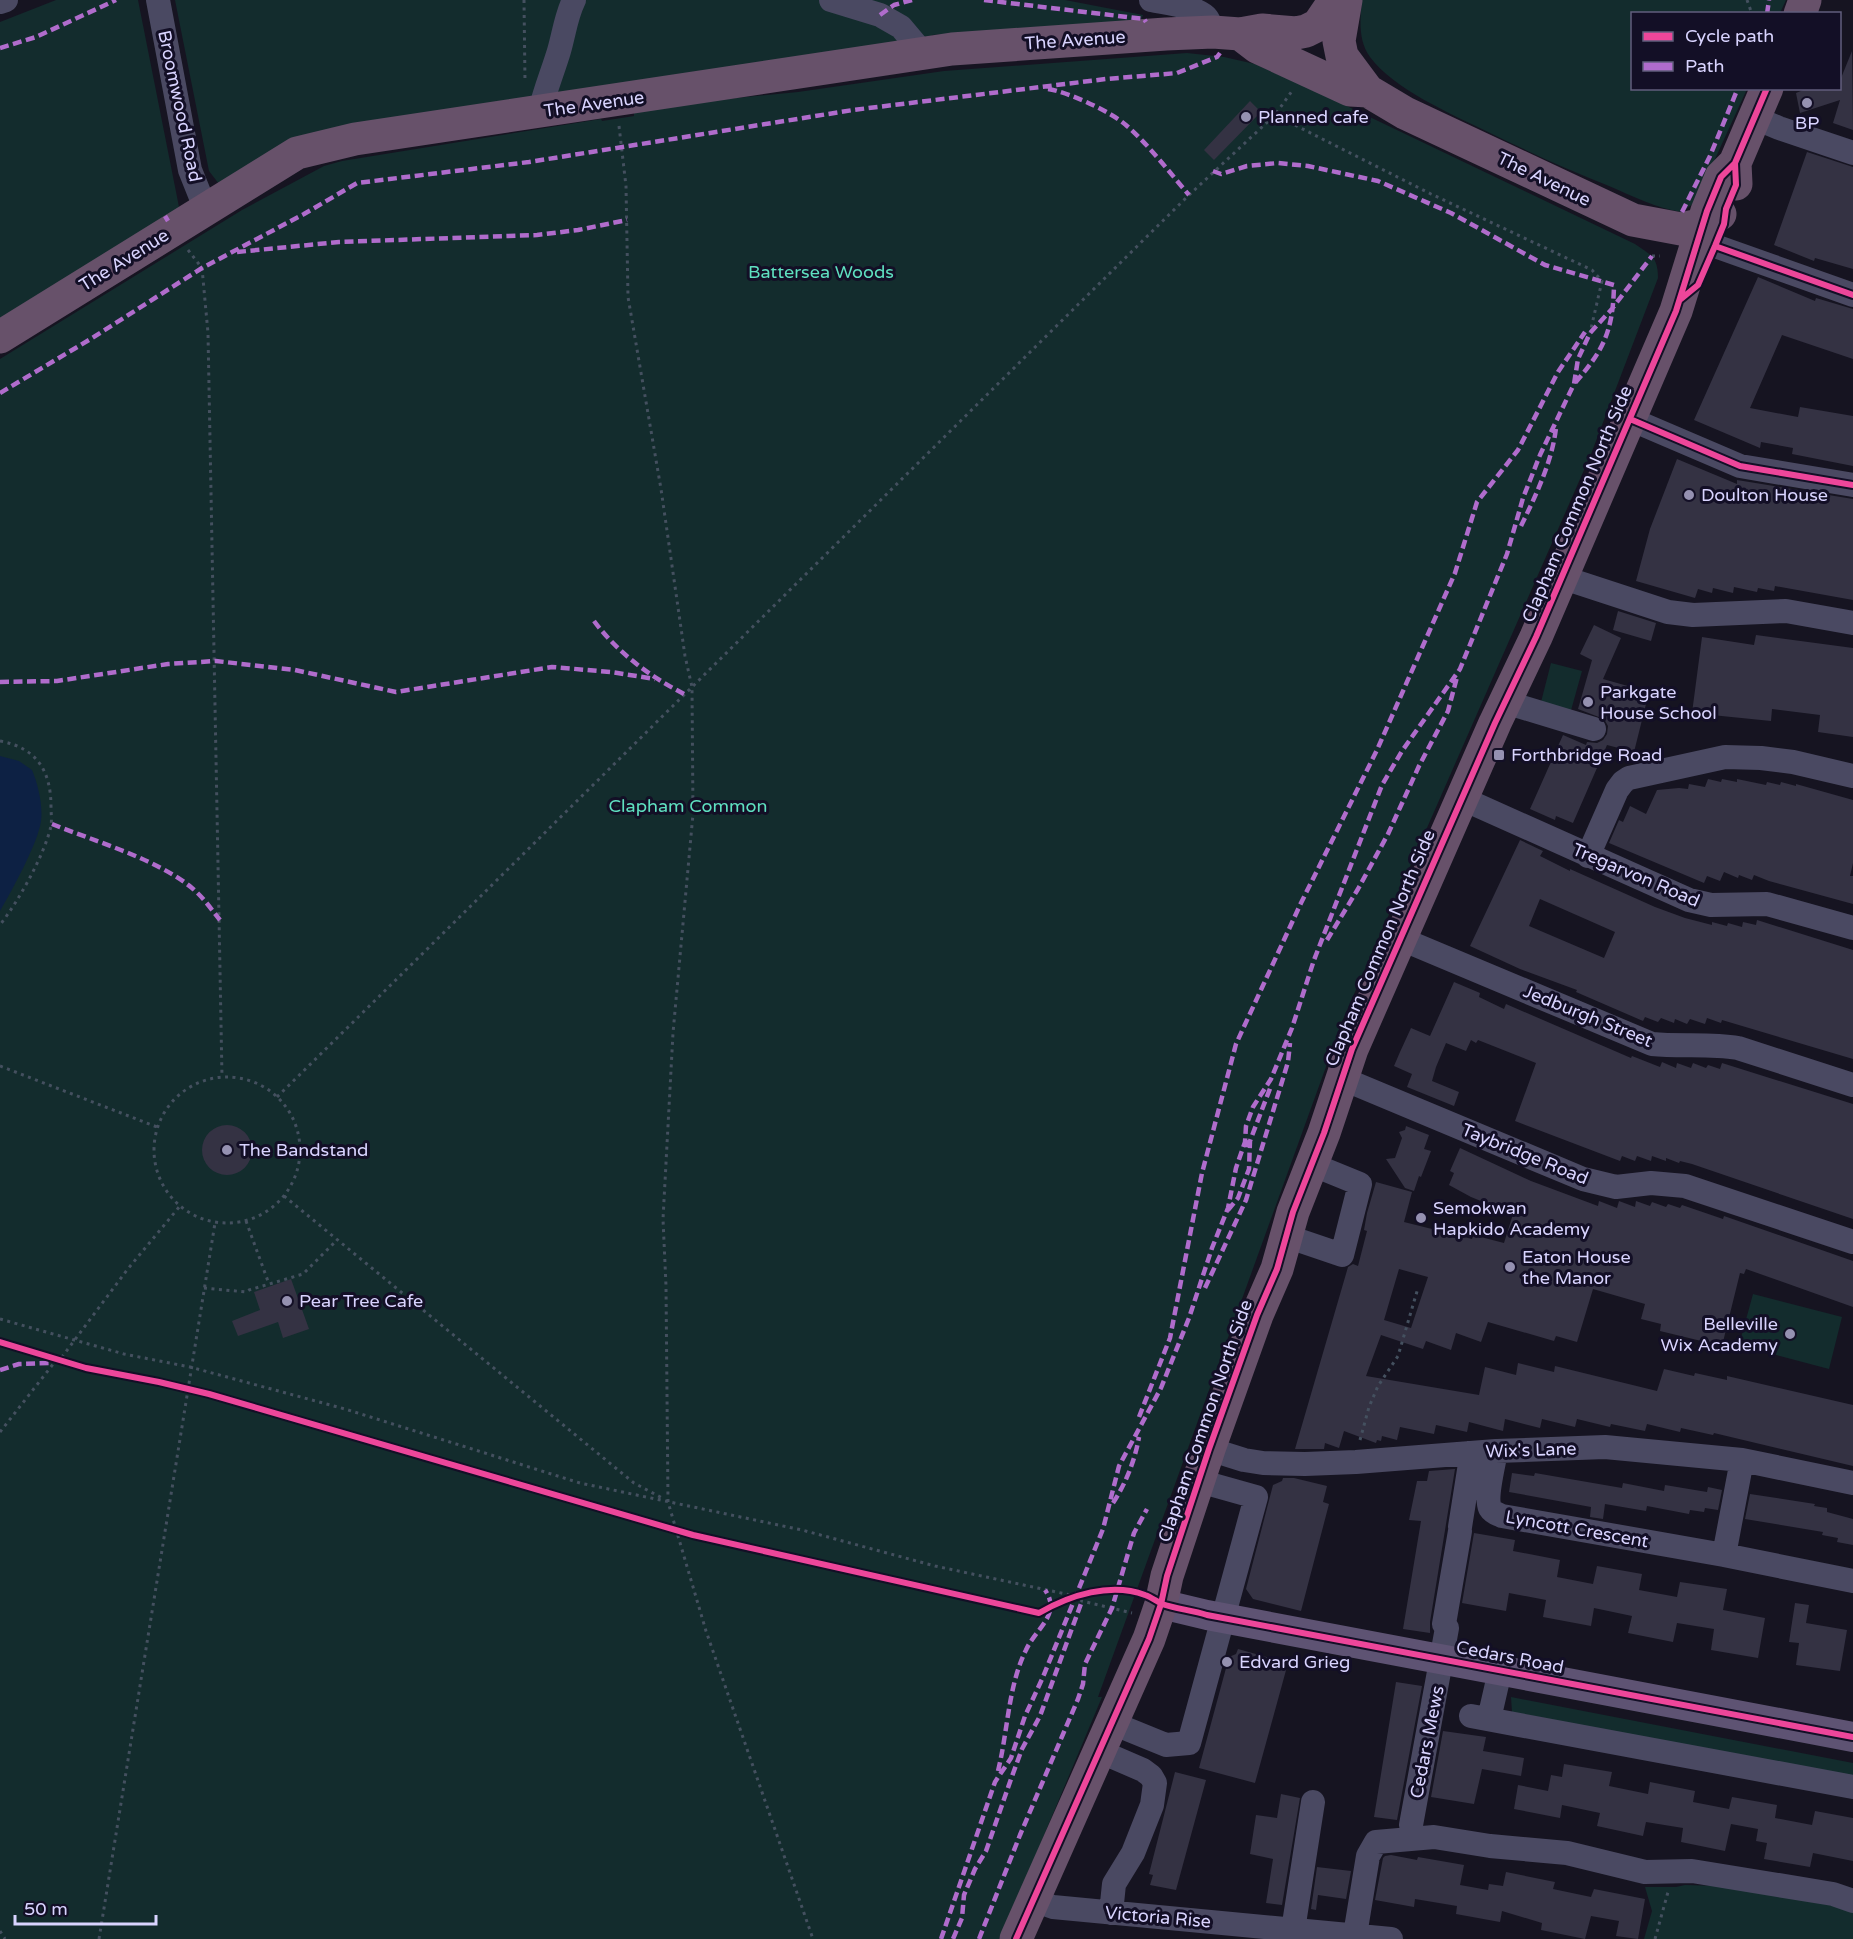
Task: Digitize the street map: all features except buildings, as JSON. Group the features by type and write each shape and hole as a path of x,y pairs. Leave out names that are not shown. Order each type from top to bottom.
{"highway":[{"name":"The Avenue","path":"0,337 297,153 356,140 922,52 1166,34 1262,30 1296,33 1318,25 1335,0"},
{"path":"1346,0 1339,41 1340,48 1347,64 1368,91"},
{"path":"1226,33 1350,90 1368,91"},
{"name":"The Avenue","path":"1368,91 1405,113 1633,220 1682,228 1714,226"},
{"path":"1714,226 1736,186 1735,163 1761,103"},
{"path":"1633,220 1670,251 1674,259 1673,282 1681,299"},
{"name":"Clapham Common North Side","path":"1023,1937 1033,1900 1144,1651 1148,1609 1167,1576 1209,1449 1257,1315 1277,1269 1286,1236 1324,1133 1341,1078 1369,1007 1461,798 1536,637 1714,226"}],"main road":[{"name":"Cedars Road","path":"1148,1609 1224,1618 1853,1737"}],"street":[{"path":"0,2 6,0"},
{"name":"Broomwood Road","path":"158,0 190,170 206,210"},
{"path":"540,111 574,0"},
{"path":"831,0 880,15 901,27 922,52"},
{"path":"1151,0 1184,7 1204,15 1226,33"},
{"path":"1761,103 1800,135 1853,153"},
{"path":"1714,226 1853,295"},
{"path":"1630,419 1740,466 1853,485"},
{"path":"1561,577 1668,612 1693,615 1786,611 1853,623"},
{"path":"1505,702 1594,729"},
{"path":"1588,856 1617,790 1629,778 1725,758 1761,758 1793,762 1853,776"},
{"name":"Tregarvon Road","path":"1461,798 1588,856 1700,903 1711,905 1767,904 1853,928"},
{"name":"Jedburgh Street","path":"1399,938 1652,1044 1721,1045 1738,1048 1853,1085"},
{"name":"Taybridge Road","path":"1341,1078 1583,1179 1616,1187 1651,1183 1685,1186 1853,1242"},
{"path":"1286,1236 1342,1255 1360,1184 1311,1164"},
{"name":"Wix's Lane","path":"1209,1449 1234,1458 1263,1463 1356,1462 1496,1451 1605,1447 1742,1460 1853,1483"},
{"name":"Lyncott Crescent","path":"1496,1451 1489,1500 1494,1513 1502,1516 1724,1555 1853,1581"},
{"name":"Cedars Mews","path":"1412,1825 1447,1628 1444,1624 1470,1464 1469,1453"},
{"path":"1724,1555 1742,1460"},
{"path":"1105,1737 1166,1745 1189,1743 1256,1497 1199,1480"},
{"path":"1500,1671 1480,1718 1853,1787"},
{"path":"1105,1737 1151,1776 1155,1783 1152,1805 1140,1836 1133,1853 1114,1884 1111,1913"},
{"path":"1293,1930 1313,1802"},
{"path":"1355,1935 1368,1856 1376,1842 1434,1837 1490,1846 1567,1853 1646,1872 1692,1871 1740,1878 1833,1894 1853,1901"},
{"name":"Victoria Rise","path":"1033,1900 1053,1907 1391,1939"}],"path":[{"path":"524,0 527,94 540,111"},
{"path":"277,1097 1189,195 1275,115 1291,94 1294,85"},
{"path":"1275,115 1431,194 1592,270 1602,281 1590,333"},
{"path":"618,123 626,186 628,297 661,489 685,656 692,687 693,814 673,1033 663,1219 666,1286 668,1502 706,1630 813,1939"},
{"path":"182,243 202,268 208,333 222,1077"},
{"path":"1652,256 1660,256"},
{"path":"0,741 24,748 36,759 47,775 51,790 51,824 41,851 10,912 0,925"},
{"path":"0,1066 157,1127"},
{"path":"222,1077 245,1079 266,1088 277,1097 295,1122 300,1144 297,1170 284,1196 269,1210 246,1221 215,1223 197,1217 180,1206 161,1183 154,1159 157,1127 165,1110 180,1093 200,1082 222,1077"},
{"path":"284,1196 634,1483 668,1502"},
{"path":"0,1432 54,1363 59,1361 75,1341 127,1270 180,1206"},
{"path":"246,1221 269,1284"},
{"path":"99,1939 215,1223"},
{"path":"203,1288 246,1293 249,1290 303,1274 337,1240"},
{"path":"1356,1462 1369,1407 1378,1386 1398,1356 1418,1288"},
{"path":"0,1319 124,1354 190,1367 345,1409 580,1483 802,1530 935,1566 1075,1596 1082,1601 1148,1609"},
{"path":"52,1358 68,1363"},
{"path":"178,1386 198,1391"},
{"path":"667,1527 688,1533"},
{"path":"1065,1600 1086,1595"},
{"path":"1655,1939 1669,1889 1671,1872"},
{"path":"0,1930 5,1939"}],"green space":[{"path":"56,0 138,0 180,212 0,326 0,22"},
{"path":"175,0 1065,0 1143,15 1141,20 932,35 930,42 816,57 219,184 209,171"},
{"path":"1362,0 1786,0 1780,12 1631,12 1631,90 1747,90 1700,192 1694,203 1682,212 1644,201 1561,166 1455,116 1407,90 1380,69 1366,51 1361,30"},
{"name":"Clapham Common","path":"1187,53 1224,57 1255,64 1307,87 1635,244 1655,261 1658,278 1591,454 1344,1017 1098,1697 1102,1697 999,1939 0,1939 0,359 242,210 324,166 342,161 601,119 602,121 634,116 634,108 798,92 944,71"},
{"path":"1551,663 1582,671 1570,714 1540,706"},
{"path":"1753,1294 1842,1317 1829,1369 1739,1345"},
{"path":"1511,1697 1853,1763 1853,1777 1512,1712"},
{"path":"1721,1886 1853,1909 1853,1939 1644,1939 1652,1911 1645,1887"}],"water":[{"path":"0,756 19,761 32,770 40,795 41,821 30,854 0,911"}],"marked path":[{"path":"0,48 36,37 116,0"},
{"path":"880,15 894,5 912,0"},
{"path":"984,0 1144,19 1146,22"},
{"path":"1767,12 1769,0"},
{"path":"0,393 202,268 357,183 529,162 853,110 1106,79 1177,73 1217,57 1220,53"},
{"path":"1048,89 1089,103 1127,126 1143,141 1189,195"},
{"path":"1682,212 1710,156 1737,90"},
{"path":"1213,171 1221,174 1247,166 1278,163 1308,166 1378,181 1451,213 1545,265 1614,285 1612,315 1605,339 1593,361 1574,384"},
{"path":"165,216 168,221"},
{"path":"237,252 339,242 537,235 578,230 627,220"},
{"path":"941,1939 995,1782 1011,1758 1025,1716 1103,1529 1119,1466 1161,1388 1189,1318 1228,1208 1236,1168 1245,1142 1246,1126 1253,1107 1271,1079 1292,1028 1314,960 1382,785 1402,751 1460,669 1507,554 1523,498 1540,455 1574,384 1578,359 1590,333 1611,310 1652,256"},
{"path":"1139,1417 1170,1338 1202,1173 1236,1044 1301,903 1377,750 1455,573 1477,502 1518,450 1558,372 1585,332"},
{"path":"1521,526 1547,466 1556,428"},
{"path":"594,621 634,662 684,694"},
{"path":"0,682 57,681 168,664 216,661 295,670 396,692 552,667 611,672 655,679"},
{"path":"1327,940 1388,834 1419,766 1448,711 1457,677"},
{"path":"52,824 161,868 196,892 220,920"},
{"path":"1205,1288 1246,1200 1288,1062 1290,1043"},
{"path":"1245,1146 1250,1141 1271,1086"},
{"path":"1228,1210 1238,1198 1249,1169 1250,1141"},
{"path":"0,1370 19,1364 50,1363"},
{"path":"1113,1503 1129,1471 1139,1437"},
{"path":"979,1939 1078,1699 1083,1684 1085,1664 1112,1608 1134,1533 1147,1509"},
{"path":"998,1771 1015,1678 1030,1642 1049,1614 1051,1606 1045,1590"},
{"path":"953,1939 962,1918 964,1895 986,1851 1022,1749 1040,1716 1082,1601"}],"cycle path":[{"path":"1681,299 1698,285 1724,224 1726,209 1736,185 1735,163 1766,90"},
{"path":"1016,1939 1149,1639 1161,1604 1167,1576 1209,1449 1257,1315 1277,1269 1293,1212 1324,1133 1352,1049 1495,723 1536,637 1676,311 1707,211 1721,177 1735,163"},
{"path":"1715,246 1853,295"},
{"path":"1630,419 1740,466 1853,485"},
{"path":"0,1342 86,1368 209,1394 693,1535 1039,1613 1091,1592 1132,1591 1167,1606 1207,1615 1853,1737"}],"place":[{"name":"BP","path":"1807,103"},
{"name":"Planned cafe","path":"1246,117"},
{"name":"Doulton House","path":"1689,495"},
{"name":"Parkgate House School","path":"1588,702"},
{"name":"Forthbridge Road","path":"1499,755"},
{"name":"The Bandstand","path":"227,1150"},
{"name":"Semokwan Hapkido Academy","path":"1421,1218"},
{"name":"Eaton House the Manor","path":"1510,1267"},
{"name":"Pear Tree Cafe","path":"287,1301"},
{"name":"Belleville Wix Academy","path":"1790,1334"},
{"name":"Edvard Grieg","path":"1227,1662"}],"park label":[{"name":"Battersea Woods","path":"821,272"}]}
